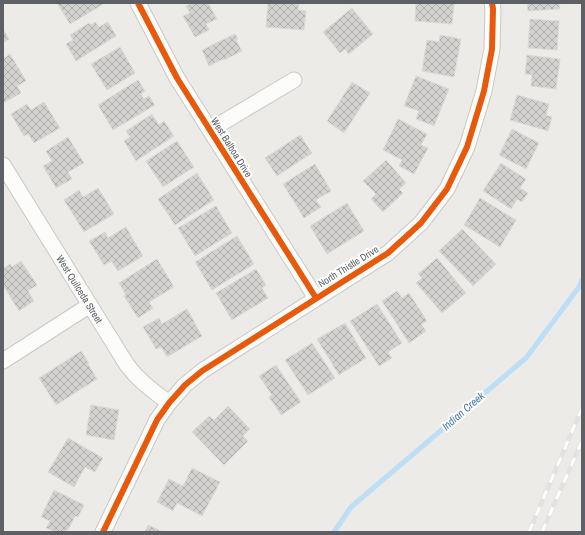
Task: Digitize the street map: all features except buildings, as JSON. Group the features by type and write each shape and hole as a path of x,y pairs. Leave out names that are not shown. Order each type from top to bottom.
{"street":[{"name":"West Balboa Drive","path":"138,3 177,78 316,298"},
{"name":"North Thistle Drive","path":"103,532 157,420 169,403 185,385 202,372 388,253 421,223 448,189 467,147 484,91 492,50 492,3"},
{"path":"210,130 294,80"},
{"name":"West Quilceda Street","path":"3,165 127,365 143,383 169,403"},
{"path":"3,361 90,305"}],"waterway":[{"name":"Indian Creek","path":"334,532 351,507 526,358 579,287 582,280"}],"railway":[{"path":"529,532 582,408"},
{"path":"542,532 582,441"}],"cycle path":[{"path":"138,3 177,78 316,298"},
{"path":"103,532 157,420 169,403 185,385 202,371 388,253 421,223 447,189 467,147 484,91 492,49 492,3"}]}
